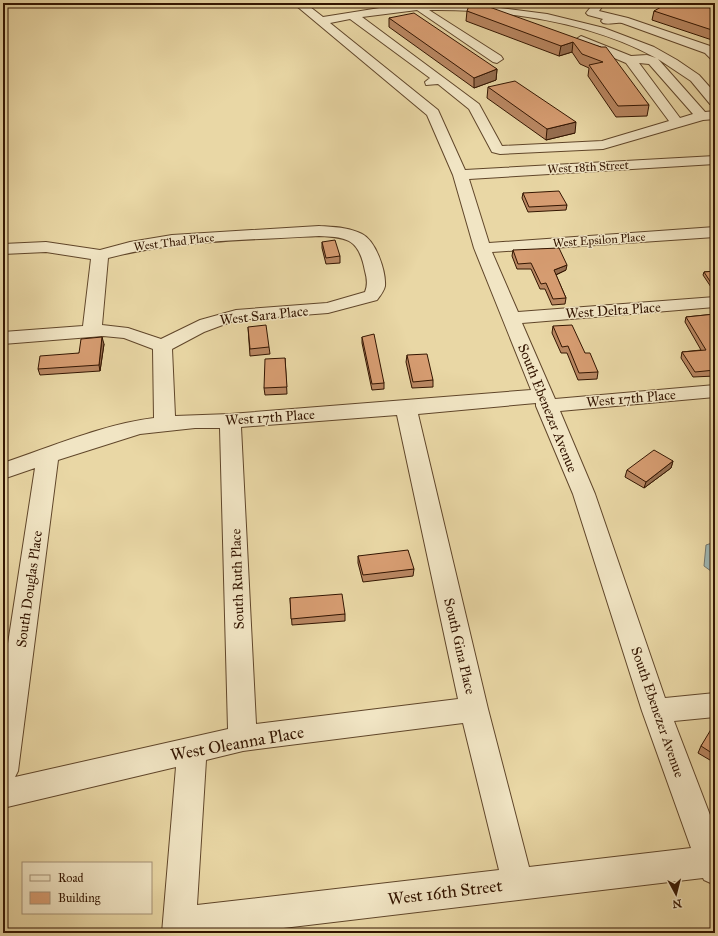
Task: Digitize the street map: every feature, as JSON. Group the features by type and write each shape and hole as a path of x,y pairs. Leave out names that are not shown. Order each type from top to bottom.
{"street":[{"name":"South Ebenezer Avenue","path":"298,3 433,113 460,175 482,248 544,401 584,494 656,711 713,865"},
{"path":"374,3 354,6 361,18 435,81 474,107 497,149 597,146 643,147 677,123 709,115"},
{"path":"600,3 592,13 624,20 709,50 715,56"},
{"path":"321,22 361,18 421,8 522,8 634,42 661,56 696,79 715,101"},
{"path":"421,8 497,59"},
{"path":"522,8 520,20 558,32"},
{"path":"613,18 593,29 572,36 630,60 648,59 661,56"},
{"path":"648,59 653,60 709,115"},
{"path":"630,60 677,123"},
{"path":"684,71 707,69"},
{"path":"404,89 433,85 435,81"},
{"name":"West 18th Street","path":"460,175 643,147 675,162 715,160"},
{"name":"West Thad Place","path":"3,248 46,247 100,255 147,243 204,237 319,231 347,234 355,236 366,245 372,259 376,286 371,296"},
{"name":"West Epsilon Place","path":"482,248 715,232"},
{"path":"92,331 100,255"},
{"name":"West Sara Place","path":"162,346 202,325 236,315 328,308 371,296"},
{"name":"West Delta Place","path":"511,318 715,302"},
{"path":"3,338 117,330 162,346 165,424"},
{"name":"West 17th Place","path":"3,471 113,434 140,427 165,424 406,408 715,391"},
{"name":"South Gina Place","path":"406,408 474,709 518,884"},
{"name":"South Ruth Place","path":"230,420 243,738"},
{"name":"South Douglas Place","path":"3,771 48,456"},
{"path":"656,711 715,705"},
{"name":"West Oleanna Place","path":"3,794 243,738 474,709"},
{"path":"179,928 192,749"},
{"name":"West 16th Street","path":"179,928 518,884 713,865"}],"water":[{"path":"715,542 715,574 704,566 706,545"}],"building":[{"path":"470,3 481,4 601,47 606,47 649,105 618,106 589,65 603,62 582,54 573,42 561,46 467,11"},
{"path":"668,3 689,3 715,9 715,31 654,11"},
{"path":"414,13 497,69 474,78 389,18"},
{"path":"515,81 576,122 547,129 488,87"},
{"path":"559,191 567,205 529,207 523,193"},
{"path":"335,240 340,256 326,258 322,242"},
{"path":"559,248 567,265 554,270 566,298 553,299 546,283 541,284 531,263 518,264 513,250"},
{"path":"715,271 715,289 704,272"},
{"path":"715,314 715,370 695,372 682,352 706,350 686,317"},
{"path":"266,325 269,347 250,349 248,327"},
{"path":"572,325 585,353 590,353 598,372 579,373 568,346 562,347 553,326"},
{"path":"374,334 384,383 372,384 362,337"},
{"path":"102,337 99,365 38,369 40,356 79,353 81,339"},
{"path":"427,354 433,380 413,382 407,355"},
{"path":"285,358 287,387 264,388 265,359"},
{"path":"654,450 673,461 646,482 627,470"},
{"path":"408,550 414,569 363,575 358,556"},
{"path":"342,594 345,614 291,619 290,598"},
{"path":"713,726 715,727 715,755 701,746"}]}
